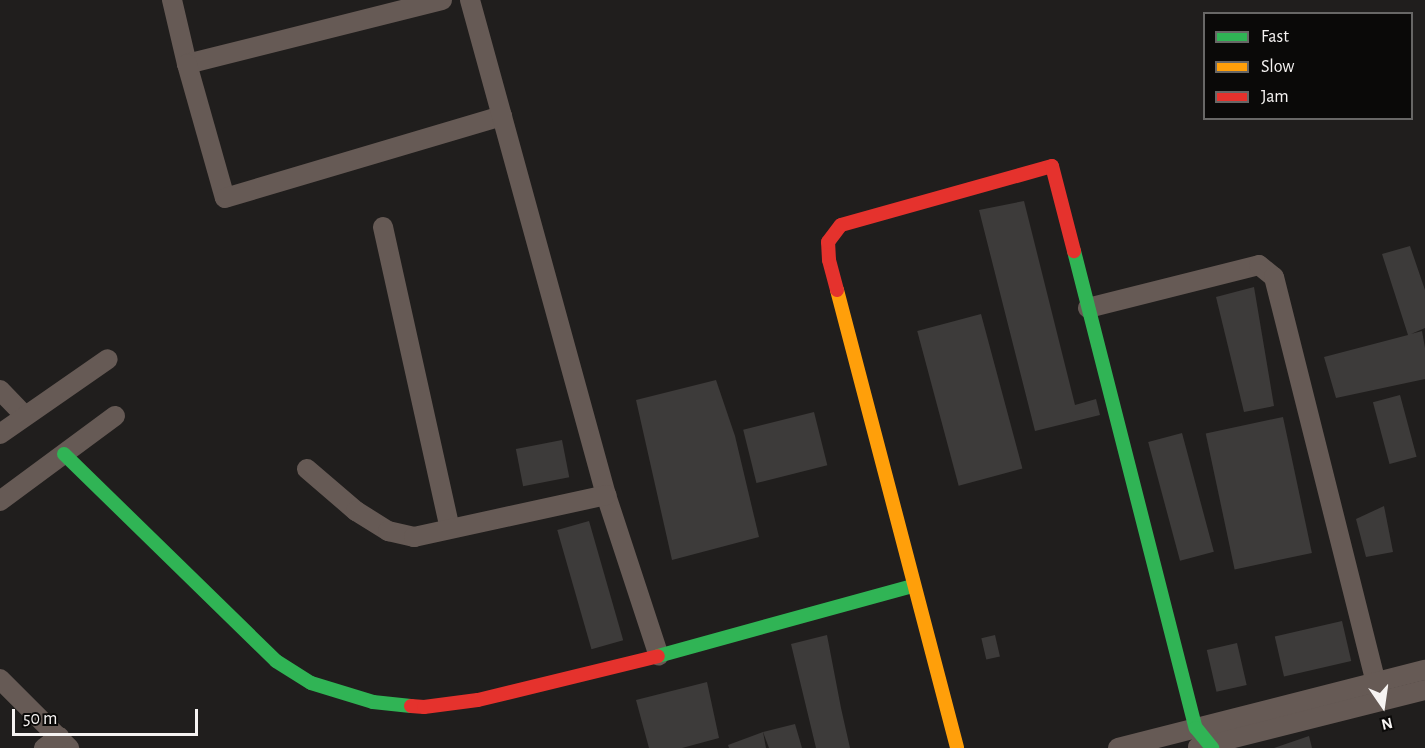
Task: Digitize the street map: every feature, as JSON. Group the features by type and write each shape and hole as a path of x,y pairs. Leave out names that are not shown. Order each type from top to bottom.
{"street":[{"path":"172,0 187,64 225,198 502,116"},
{"path":"187,64 442,0"},
{"path":"470,0 606,495 659,656"},
{"path":"957,748 829,260 828,242 841,225 1052,166 1196,728 1206,747 1425,690"},
{"path":"383,227 450,528"},
{"path":"1088,308 1259,265 1274,277 1376,682"},
{"path":"0,434 108,359"},
{"path":"0,390 25,416"},
{"path":"0,501 114,416"},
{"path":"64,454 276,660 311,683 373,702 424,706 478,700 659,656 913,586"},
{"path":"307,469 356,511 388,531 414,537 606,495"},
{"path":"1118,748 1425,670"},
{"path":"0,679 57,744"}],"building":[{"path":"1024,201 1075,405 1096,399 1100,415 1035,431 979,210"},
{"path":"1410,246 1425,290 1425,328 1411,334 1422,331 1425,348 1425,379 1336,398 1324,357 1408,335 1382,254"},
{"path":"1254,287 1274,406 1244,412 1216,297"},
{"path":"981,314 1022,469 959,486 917,331"},
{"path":"716,380 735,436 759,537 672,560 636,400"},
{"path":"1400,395 1417,457 1390,464 1373,402"},
{"path":"814,412 827,465 756,483 743,430"},
{"path":"1283,417 1312,553 1235,569 1206,433"},
{"path":"1182,433 1214,552 1180,561 1148,442"},
{"path":"562,440 569,477 523,486 516,449"},
{"path":"1384,506 1393,552 1366,557 1356,519"},
{"path":"589,521 623,640 591,649 557,530"},
{"path":"1342,621 1351,661 1284,676 1275,637"},
{"path":"827,635 850,748 816,748 791,644"},
{"path":"995,635 1000,656 986,660 981,638"},
{"path":"1237,643 1247,685 1216,692 1207,650"},
{"path":"707,682 719,738 682,748 649,748 636,700"},
{"path":"795,724 802,748 769,748 763,732"},
{"path":"763,732 766,748 729,748 728,745"},
{"path":"1309,736 1312,748 1274,748"}],"traffic: fast":[{"path":"1074,251 1196,728 1212,748"},
{"path":"64,454 276,661 311,683 373,702 411,706"},
{"path":"658,656 913,586"}],"traffic: slow":[{"path":"837,290 957,748"}],"traffic: jam":[{"path":"837,290 829,260 828,242 841,225 1052,166 1074,251"},
{"path":"411,706 424,707 478,700 658,656"}]}
